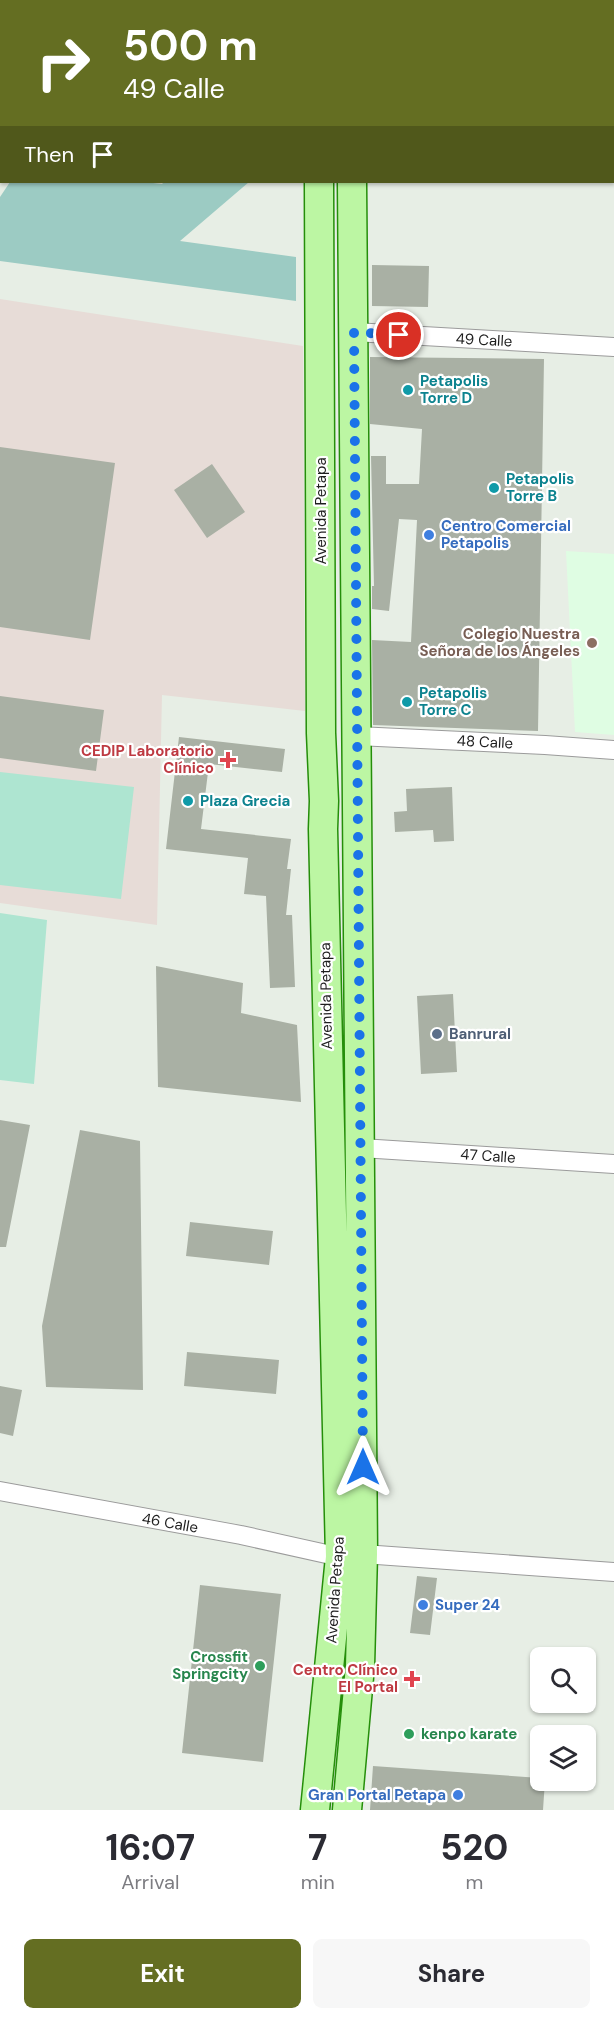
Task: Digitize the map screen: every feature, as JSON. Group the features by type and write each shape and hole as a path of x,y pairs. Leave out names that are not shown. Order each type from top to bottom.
{"main road":[{"name":"Avenida Petapa","path":"319,183 321,733 329,1144 352,1556 363,1588 360,1666 347,1810"},
{"name":"Avenida Petapa","path":"315,1810 352,1556 361,1148 352,183"},
{"path":"321,733 357,736"}],"street":[{"name":"49 Calle","path":"354,332 614,347"},
{"name":"48 Calle","path":"357,736 614,750"},
{"name":"47 Calle","path":"361,1148 614,1164"},
{"name":"46 Calle","path":"0,1491 352,1556 614,1572"}],"shaded area":[{"path":"9,183 248,183 180,241 296,257 296,301 0,261 0,197"},
{"path":"0,299 303,346 305,711 162,695 157,925 0,903"},
{"name":"Colegio Nuestra Señora de los Ángeles","path":"566,551 614,554 614,735 575,732"},
{"path":"0,772 134,787 121,899 0,885"},
{"path":"0,913 47,920 34,1084 0,1080"}],"building":[{"path":"372,265 429,266 428,307 372,306"},
{"path":"370,357 544,359 538,731 373,725 372,640 411,642 417,520 399,519 389,611 372,609 372,586 374,586 371,456 386,456 386,484 419,484 422,429 370,424"},
{"path":"0,447 115,463 90,640 0,627"},
{"path":"212,464 245,512 207,538 174,490"},
{"path":"0,696 104,710 96,771 0,758"},
{"name":"Plaza Grecia","path":"179,737 285,749 282,772 209,764 201,829 291,839 287,869 291,869 286,915 292,915 295,987 270,988 266,896 244,894 248,858 166,849"},
{"path":"452,787 454,841 434,842 433,830 395,832 394,812 407,811 406,789"},
{"path":"156,966 243,983 241,1013 297,1025 301,1102 158,1087"},
{"name":"Banrural","path":"453,994 457,1072 421,1074 417,996"},
{"path":"0,1120 30,1125 6,1247 0,1247"},
{"path":"80,1130 140,1141 143,1390 46,1387 42,1326"},
{"path":"190,1222 273,1231 269,1265 186,1256"},
{"path":"187,1352 279,1360 276,1394 184,1386"},
{"path":"0,1386 22,1390 13,1436 0,1433"},
{"name":"Super 24","path":"417,1576 437,1578 430,1635 410,1633"},
{"path":"200,1585 281,1594 263,1762 182,1753"},
{"name":"Gran Portal Petapa","path":"373,1766 530,1777 530,1791 544,1791 543,1810 370,1810"}],"place":[{"name":"Petapolis Torre D","path":"408,390"},
{"name":"Petapolis Torre B","path":"494,488"},
{"name":"Centro Comercial Petapolis","path":"429,535"},
{"name":"Colegio Nuestra Señora de los Ángeles","path":"592,643"},
{"name":"Petapolis Torre C","path":"407,702"},
{"name":"CEDIP Laboratorio Clínico","path":"228,760"},
{"name":"Plaza Grecia","path":"188,801"},
{"name":"Banrural","path":"437,1034"},
{"name":"Super 24","path":"423,1605"},
{"name":"Crossfit Springcity","path":"260,1666"},
{"name":"Centro Clínico El Portal","path":"412,1679"},
{"name":"kenpo karate","path":"409,1734"},
{"name":"Gran Portal Petapa","path":"458,1795"}],"route":[{"path":"363,1467 354,332 399,335"}]}
